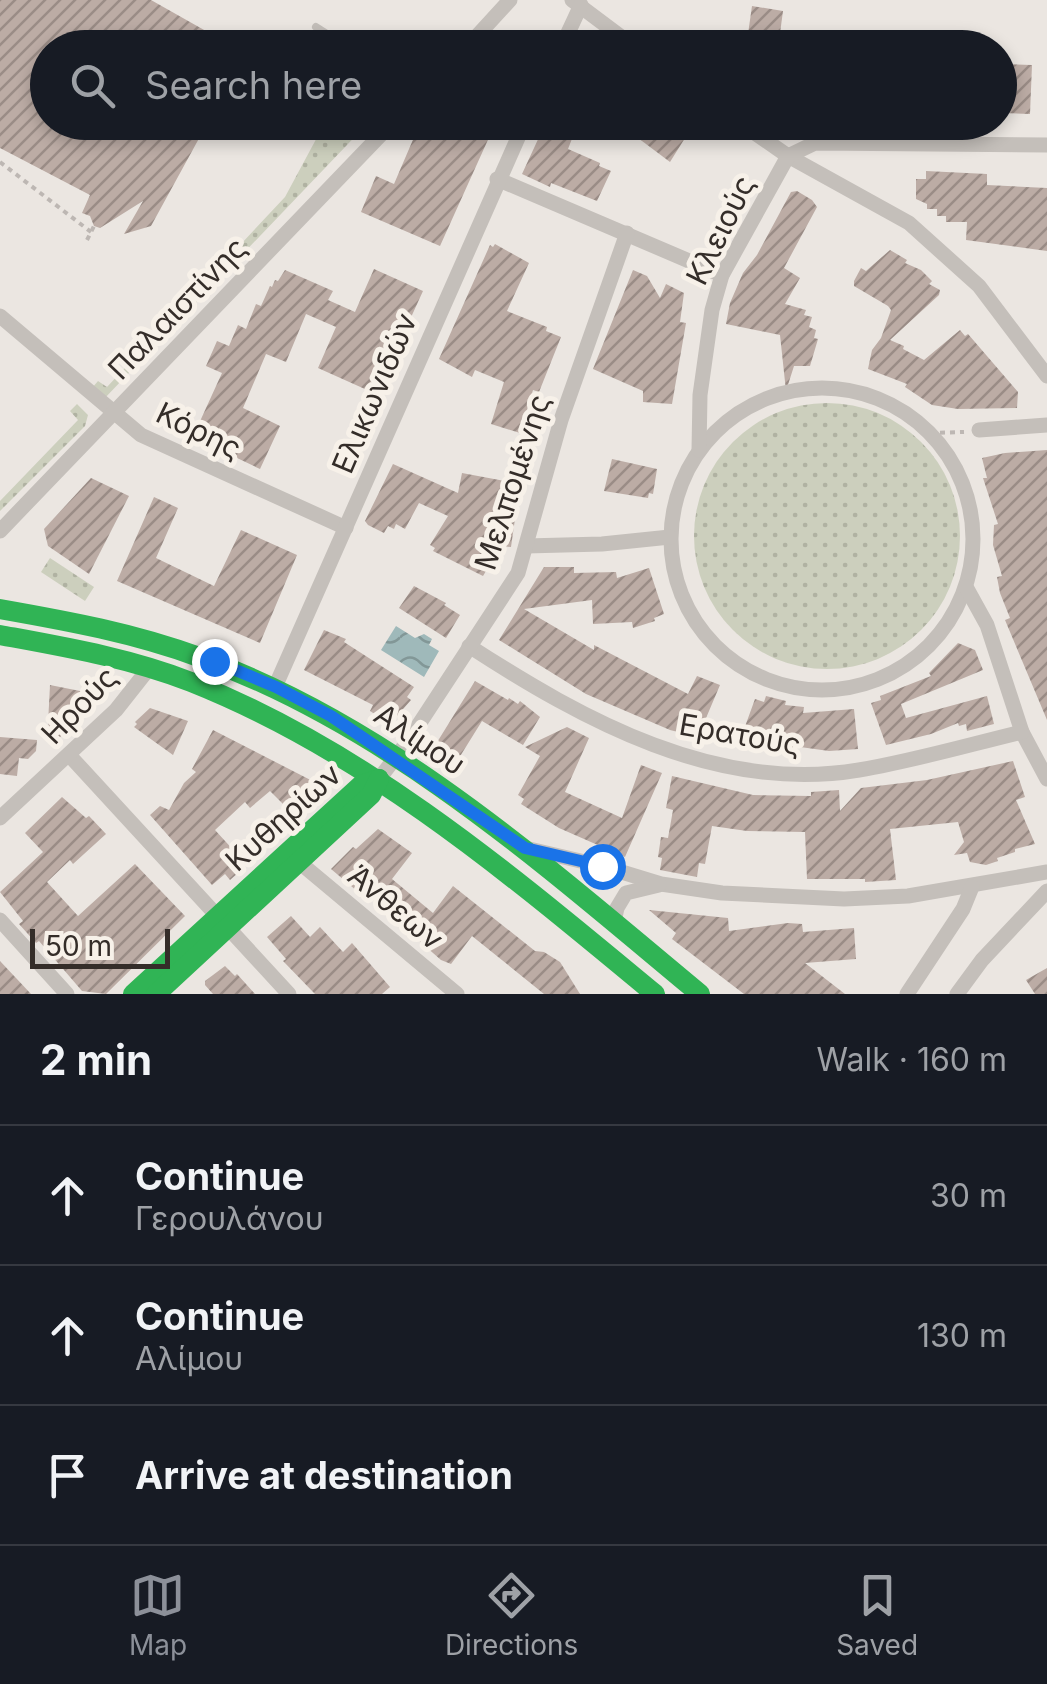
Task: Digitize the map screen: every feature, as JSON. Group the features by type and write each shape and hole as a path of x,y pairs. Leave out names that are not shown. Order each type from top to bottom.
{"main road":[{"name":"Αλίμου","path":"0,609 86,623 154,640 276,687 331,716 525,848 700,994"},
{"name":"Αλίμου","path":"0,636 48,642 150,667 242,701 288,724 379,779 485,854 656,994"},
{"name":"Κυθηρίων","path":"133,994 299,862 373,793 379,779"},
{"name":"Κυθηρίων","path":"156,994 222,922 360,785 379,779"}],"street":[{"path":"482,30 510,0"},
{"path":"567,30 577,3 612,30"},
{"name":"Παλαιστίνης","path":"0,531 375,140"},
{"name":"Ελικωνιδών","path":"276,687 516,140"},
{"path":"765,140 909,223 980,286 1047,376"},
{"path":"788,156 815,144 1047,144"},
{"name":"Κλειούς","path":"699,450 700,394 712,310 722,274 788,156"},
{"path":"498,179 722,274"},
{"name":"Μελπομένης","path":"379,779 518,572 561,420 627,234"},
{"name":"Κόρης","path":"0,316 141,436 346,528"},
{"path":"810,388 836,389 874,398 910,416 930,433 954,466 970,505 974,546 966,587 952,616 932,643 908,664 863,684 814,690 781,685 750,673 724,654 701,630 684,602 674,570 670,537 678,492 699,450 716,430 759,401 810,388"},
{"path":"979,430 1047,425"},
{"path":"526,546 670,537"},
{"path":"966,587 987,625 1022,732 1047,779"},
{"name":"Ερατούς","path":"469,646 535,689 636,740 682,755 767,772 858,771 1022,732"},
{"name":"Ηρούς","path":"0,818 7,805 70,756 116,710 150,667"},
{"path":"70,756 289,994"},
{"path":"525,848 661,884 722,894 844,900 908,896 1047,872"},
{"name":"Άνθεων","path":"299,862 457,994"},
{"path":"614,922 616,908 626,893 661,884"},
{"path":"908,994 963,909 972,887"},
{"path":"958,994 982,960 1047,891"},
{"path":"0,920 67,994"}],"path":[{"path":"0,162 91,232"},
{"path":"87,240 94,226"},
{"path":"930,433 979,430"}],"green space":[{"path":"316,140 352,140 103,400 92,388 98,381 107,387 285,197"},
{"path":"827,403 878,413 921,442 950,485 960,536 950,587 921,630 878,659 827,669 776,659 733,630 704,587 694,536 704,485 733,442 776,413"},
{"path":"77,404 88,415 85,426 0,511 0,501 78,420 70,411"},
{"path":"50,558 94,587 85,601 41,572"}],"water":[{"path":"396,626 415,638 424,634 432,639 429,645 439,651 424,677 381,650"}],"building":[{"path":"0,0 151,0 204,30 30,30 30,140 198,140 151,226 124,234 143,201 100,228 94,226 90,216 82,213 90,195 0,148"},
{"path":"752,6 783,11 780,30 749,30"},
{"path":"1017,65 1032,65 1030,114 1017,114"},
{"path":"413,140 488,140 440,246 361,212 376,176 394,184"},
{"path":"538,140 572,140 568,149 611,171 597,201 522,174"},
{"path":"641,140 684,140 670,162"},
{"path":"926,171 987,174 987,185 1047,188 1047,251 966,240 967,222 946,222 946,216 937,216 937,209 927,209 927,204 916,199 916,179 926,179"},
{"path":"797,191 817,207 784,268 800,278 785,304 806,310 804,315 812,317 809,327 816,330 814,338 818,339 810,366 794,366 786,391 780,335 726,324 743,273 791,192"},
{"path":"495,244 529,263 507,311 561,337 539,392 533,390 520,433 491,424 504,382 475,370 472,377 439,359 490,245"},
{"path":"890,250 921,270 932,281 929,284 940,290 890,340 924,360 960,330 965,336 968,334 1018,392 1017,408 958,409 932,405 905,387 907,384 868,369 872,350 891,310 854,286 854,281 861,268 866,271"},
{"path":"374,269 423,291 376,394 318,368 336,327 306,314 286,362 266,354 243,408 280,426 260,469 191,441 222,373 206,366 217,341 229,346 238,325 246,329 256,304 261,306 270,286 285,270 333,291 328,300 355,312"},
{"path":"633,270 647,276 660,298 666,284 684,293 680,322 686,323 672,404 643,402 643,391 593,369"},
{"path":"1047,450 1047,720 1005,620 1010,618 1000,593 997,577 1002,576 993,545 994,525 998,524 983,478 987,478 982,458"},
{"path":"612,459 657,469 653,494 649,493 648,498 604,491"},
{"path":"393,464 458,493 462,473 520,484 511,547 501,546 483,576 433,551 435,548 430,545 448,516 419,503 405,529 396,524 394,529 388,526 384,533 368,525 365,521"},
{"path":"91,478 129,496 89,574 48,546 44,529"},
{"path":"154,497 178,508 156,558 214,586 241,530 297,555 260,643 117,581"},
{"path":"544,567 574,567 574,573 616,572 617,578 649,568 664,614 655,621 633,628 632,622 593,624 592,600 524,609 594,650 594,645 688,694 697,676 720,685 698,737 670,730 586,694 499,640"},
{"path":"414,586 460,615 446,638 399,608"},
{"path":"324,630 346,639 344,642 414,687 407,697 411,700 390,724 370,711 373,705 304,670"},
{"path":"958,643 975,650 983,670 901,704 906,718 987,696 994,724 967,731 966,724 958,723 886,745 871,703 931,676 929,673"},
{"path":"475,681 508,700 518,704 520,701 540,717 523,745 482,721 454,766 431,752"},
{"path":"50,685 85,692 90,710 57,740 48,724"},
{"path":"766,696 786,701 785,705 804,707 803,713 854,709 858,749 829,751 793,746 793,750 752,741 754,735 743,732 755,699 764,702"},
{"path":"150,708 188,721 173,755 134,727"},
{"path":"567,727 589,738 565,792 622,818 641,765 662,773 625,857 559,828 521,804 524,799 518,795 540,756 525,747"},
{"path":"213,730 330,790 296,817 270,791 250,808 245,802 215,830 247,865 230,880 225,874 212,885 150,815 160,806 169,810 184,783 196,772 192,769"},
{"path":"0,737 37,740 36,751 28,759 19,758 17,776 0,774"},
{"path":"1013,761 1025,797 1016,800 1035,844 1015,849 986,865 970,862 967,853 954,855 964,842 958,822 890,829 896,880 807,879 805,832 712,826 705,864 699,863 697,877 660,870 661,837 668,838 673,810 666,808 672,776 753,795 811,796 811,792 839,790 840,811 861,788 927,780"},
{"path":"62,797 106,834 47,882 78,916 135,864 185,916 106,994 82,991 19,924 23,921 0,892 43,852 25,833"},
{"path":"378,829 412,853 392,879 433,913 453,886 535,951 560,962 580,994 544,994 472,936 451,964 441,960 359,888 357,891 331,869"},
{"path":"649,910 728,918 729,931 788,923 802,924 803,932 854,928 856,959 805,963 845,994 744,994 672,939 676,933"},
{"path":"291,916 310,937 320,927 343,952 352,943 390,987 382,994 315,994 283,961 286,959 267,937"},
{"path":"0,961 31,994 0,994"},
{"path":"225,966 255,994 213,994 205,981"},
{"path":"1047,968 1047,994 1035,994 1026,980"}],"traffic: fast":[{"path":"0,609 101,628 175,649 269,686 336,720 463,803 700,994"},
{"path":"0,635 145,666 256,711 318,744 377,780 491,861 655,994"},
{"path":"133,994 361,785 379,779"},
{"path":"156,994 371,795 379,779"}],"route":[{"path":"214,661 331,716 525,848 602,866"}]}
